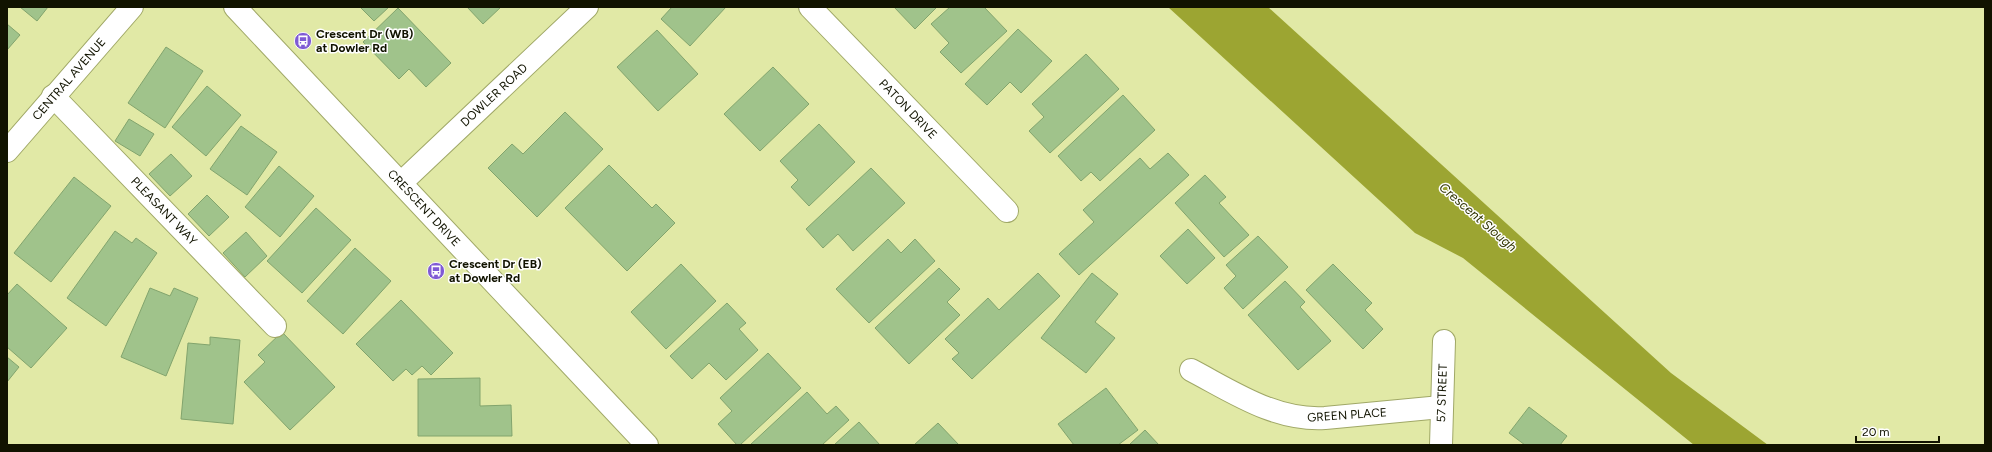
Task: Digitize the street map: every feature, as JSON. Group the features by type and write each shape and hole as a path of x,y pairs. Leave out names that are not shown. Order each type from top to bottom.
{"street":[{"name":"CENTRAL AVENUE","path":"7,151 53,96 132,7"},
{"name":"CRESCENT DRIVE","path":"235,7 647,445"},
{"name":"DOWLER ROAD","path":"401,183 587,7"},
{"name":"PATON DRIVE","path":"810,7 1006,211"},
{"name":"PLEASANT WAY","path":"53,96 275,326"},
{"name":"57 STREET","path":"1441,445 1444,341"},
{"name":"GREEN PLACE","path":"1191,370 1260,405 1276,412 1294,417 1309,419 1325,418 1441,407"}],"water":[{"name":"Crescent Slough","path":"1168,7 1268,7 1671,373 1768,445 1694,445 1463,258 1415,233"}],"building":[{"path":"20,7 48,7 37,21"},
{"path":"360,7 389,7 374,21"},
{"path":"467,7 501,7 483,24"},
{"path":"672,7 726,7 690,46 661,19"},
{"path":"894,7 937,7 915,29"},
{"path":"950,7 984,7 1007,31 961,73 940,52 949,43 931,24"},
{"path":"398,8 451,63 426,87 409,69 399,79 363,42"},
{"path":"7,24 20,35 7,50"},
{"path":"1018,29 1052,61 1021,93 1010,82 987,105 965,84"},
{"path":"657,30 698,74 658,111 617,67"},
{"path":"166,47 203,71 165,128 128,103"},
{"path":"1086,54 1119,89 1050,153 1029,131 1044,117 1032,104"},
{"path":"773,67 809,104 760,151 724,114"},
{"path":"207,86 241,115 206,156 172,127"},
{"path":"1123,95 1155,130 1100,181 1091,172 1081,181 1058,156"},
{"path":"565,112 603,149 537,217 488,168 512,144 523,154"},
{"path":"129,119 154,134 140,156 115,141"},
{"path":"819,124 855,162 809,206 791,187 798,180 780,161"},
{"path":"241,126 277,152 247,195 210,169"},
{"path":"1168,153 1189,175 1079,275 1059,254 1094,222 1083,210 1140,158 1150,169"},
{"path":"171,154 192,176 170,196 149,174"},
{"path":"609,165 652,208 656,204 675,223 627,271 565,208"},
{"path":"279,166 314,196 280,237 245,207"},
{"path":"871,168 905,203 853,251 838,234 823,248 806,229"},
{"path":"1205,175 1226,197 1219,203 1249,235 1224,257 1175,203"},
{"path":"74,177 111,206 51,282 14,253"},
{"path":"207,195 229,217 209,236 188,214"},
{"path":"316,208 351,240 302,293 267,261"},
{"path":"1188,229 1215,258 1187,284 1160,256"},
{"path":"115,231 132,243 136,238 157,253 106,326 67,298"},
{"path":"246,232 267,256 245,277 223,253"},
{"path":"1258,236 1288,267 1243,309 1224,288 1236,276 1226,265"},
{"path":"888,239 901,253 915,239 935,261 869,323 836,289"},
{"path":"355,248 391,281 343,334 307,301"},
{"path":"681,264 716,301 666,349 631,312"},
{"path":"1333,264 1372,303 1365,310 1383,329 1363,349 1306,290"},
{"path":"939,268 960,289 947,302 960,315 909,364 875,328"},
{"path":"1038,273 1060,296 972,379 952,359 959,353 945,339 988,298 999,310"},
{"path":"1092,273 1118,294 1095,322 1115,338 1086,373 1041,338"},
{"path":"1285,281 1305,302 1300,307 1331,341 1298,370 1248,315"},
{"path":"17,284 67,328 31,368 7,347 7,295"},
{"path":"150,288 170,296 174,288 198,298 166,376 121,357"},
{"path":"401,300 453,353 431,375 422,366 412,375 406,369 393,381 356,344"},
{"path":"727,303 746,323 739,329 758,350 726,380 709,363 692,379 670,356"},
{"path":"282,332 335,387 290,430 244,382 265,362 258,355"},
{"path":"210,337 240,340 233,424 181,419 188,343 210,345"},
{"path":"768,353 801,388 740,445 737,445 718,424 732,411 720,398"},
{"path":"7,357 19,367 7,382"},
{"path":"480,378 480,406 511,405 512,436 418,436 418,379"},
{"path":"1106,388 1138,430 1118,445 1074,445 1058,424"},
{"path":"807,392 827,414 836,406 849,420 822,445 750,445"},
{"path":"1529,407 1567,436 1560,445 1525,445 1509,433"},
{"path":"859,422 880,445 834,445"},
{"path":"938,423 959,445 914,445"},
{"path":"1145,430 1159,445 1129,445"}],"place":[{"name":"Crescent Dr (WB) at Dowler Rd","path":"303,41"},
{"name":"Crescent Dr (EB) at Dowler Rd","path":"436,271"}]}
